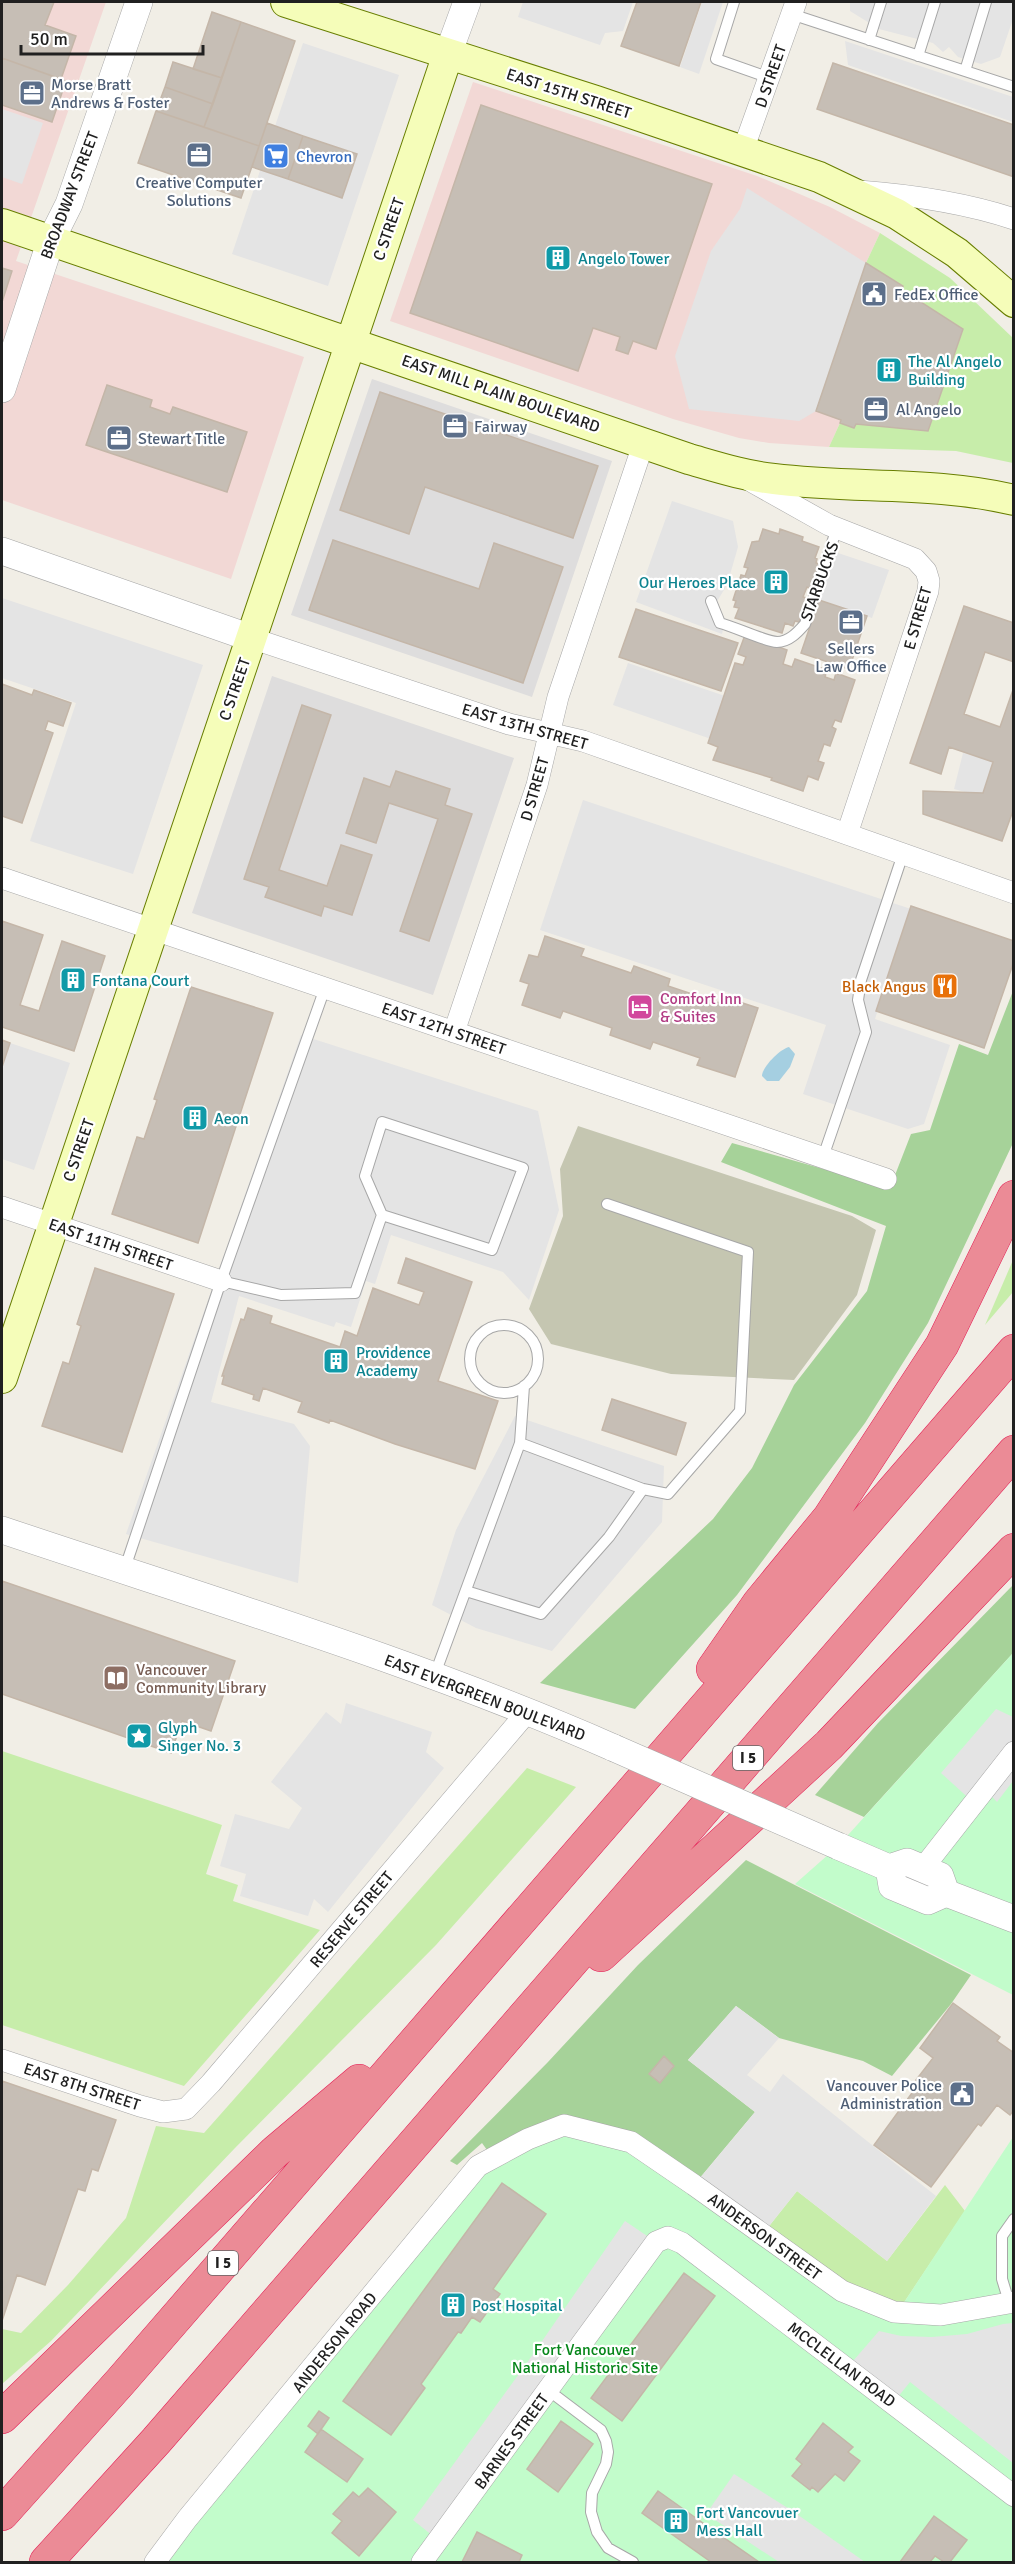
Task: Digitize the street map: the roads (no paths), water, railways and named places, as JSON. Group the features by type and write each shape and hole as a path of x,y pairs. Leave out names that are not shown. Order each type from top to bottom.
{"highway":[{"path":"616,1809 759,1604 829,1518 936,1354 1014,1197"},
{"name":"I 5","path":"2,2514 136,2363 1014,1351"},
{"name":"I 5","path":"46,2562 156,2441 1014,1452"},
{"path":"483,2064 829,1745 1014,1550"},
{"path":"2,2417 274,2152 442,2009"},
{"path":"75,2562 156,2441"}],"main road":[{"name":"EAST 15TH STREET","path":"286,2 742,150 850,190 897,214 957,253 1014,302"},
{"name":"C STREET","path":"2,1378 448,54"},
{"name":"EAST MILL PLAIN BOULEVARD","path":"2,224 689,459 737,473 774,479 916,486 1014,500"}],"street":[{"name":"BROADWAY STREET","path":"2,389 51,240 69,204 138,2"},
{"name":"C STREET","path":"448,54 467,2"},
{"name":"D STREET","path":"742,150 770,78 793,8"},
{"name":"EAST 15TH STREET","path":"850,190 918,195 983,209 1014,219"},
{"name":"D STREET","path":"454,1032 537,784 558,698 644,442"},
{"name":"E STREET","path":"737,473 794,507 837,528 915,559 926,571 929,582 927,591 847,834"},
{"name":"EAST 13TH STREET","path":"2,551 251,638 509,724 583,741 1014,893"},
{"name":"EAST 12TH STREET","path":"2,878 886,1179"},
{"name":"EAST 11TH STREET","path":"2,1207 220,1281"},
{"name":"EAST EVERGREEN BOULEVARD","path":"2,1530 435,1674 529,1710 889,1868 907,1862 923,1868"},
{"name":"RESERVE STREET","path":"163,2112 186,2109 211,2083 529,1710"},
{"path":"946,1893 940,1876 923,1868 1014,1752"},
{"path":"889,1868 892,1886 901,1890 928,1901 946,1893 1014,1919"},
{"name":"EAST 8TH STREET","path":"2,2060 163,2112"},
{"name":"ANDERSON STREET","path":"528,2139 564,2125 631,2142 842,2292 894,2312 941,2315 1011,2302"},
{"name":"ANDERSON ROAD","path":"155,2562 187,2519 478,2166 528,2139"},
{"name":"BARNES STREET","path":"422,2562 656,2242 668,2237"},
{"name":"MCCLELLAN ROAD","path":"668,2237 682,2242 1014,2496"}],"lane":[{"path":"734,2 716,59 770,78"},
{"path":"869,40 881,2"},
{"path":"918,56 935,2"},
{"path":"965,71 986,2"},
{"path":"793,8 869,40 1014,87"},
{"name":"STARBUCKS","path":"711,601 720,623 777,642 797,634 805,624 837,528"},
{"path":"822,1157 866,1032 858,1000 861,980 903,854"},
{"path":"124,1571 220,1281 324,988"},
{"path":"220,1281 281,1295 356,1293 382,1215 365,1176 382,1122 523,1168 492,1250 382,1215"},
{"path":"520,1443 643,1489 668,1494 740,1411 748,1252 608,1204"},
{"path":"435,1674 520,1443 524,1386 532,1379 537,1369 536,1347 531,1338 512,1326 501,1325 481,1334 471,1354 475,1376 493,1391 503,1393 524,1386"},
{"path":"466,1591 541,1614 609,1537 643,1489"},
{"path":"1011,2302 1002,2279 1002,2236 1014,2219"},
{"path":"548,2390 601,2430 608,2452 606,2464 592,2493 591,2512 597,2532 608,2548 633,2562"}],"water":[{"path":"789,1047 795,1054 790,1067 779,1081 767,1081 762,1076 768,1063"}],"place":[{"name":"Morse Bratt Andrews & Foster","path":"32,93"},
{"name":"Creative Computer Solutions","path":"199,155"},
{"name":"Chevron","path":"276,156"},
{"name":"Angelo Tower","path":"558,258"},
{"name":"FedEx Office","path":"874,294"},
{"name":"The Al Angelo Building","path":"889,370"},
{"name":"Al Angelo","path":"876,409"},
{"name":"Fairway","path":"455,426"},
{"name":"Stewart Title","path":"119,438"},
{"name":"Our Heroes Place","path":"776,582"},
{"name":"Sellers Law Office","path":"851,622"},
{"name":"Fontana Court","path":"73,980"},
{"name":"Black Angus","path":"945,986"},
{"name":"Comfort Inn & Suites","path":"640,1007"},
{"name":"Aeon","path":"195,1118"},
{"name":"Providence Academy","path":"336,1361"},
{"name":"Vancouver Community Library","path":"116,1678"},
{"name":"Glyph Singer No. 3","path":"139,1736"},
{"name":"Vancouver Police Administration","path":"962,2094"},
{"name":"Post Hospital","path":"453,2305"},
{"name":"Fort Vancovuer Mess Hall","path":"676,2521"}],"park label":[{"name":"Fort Vancouver National Historic Site","path":"585,2358"}]}
